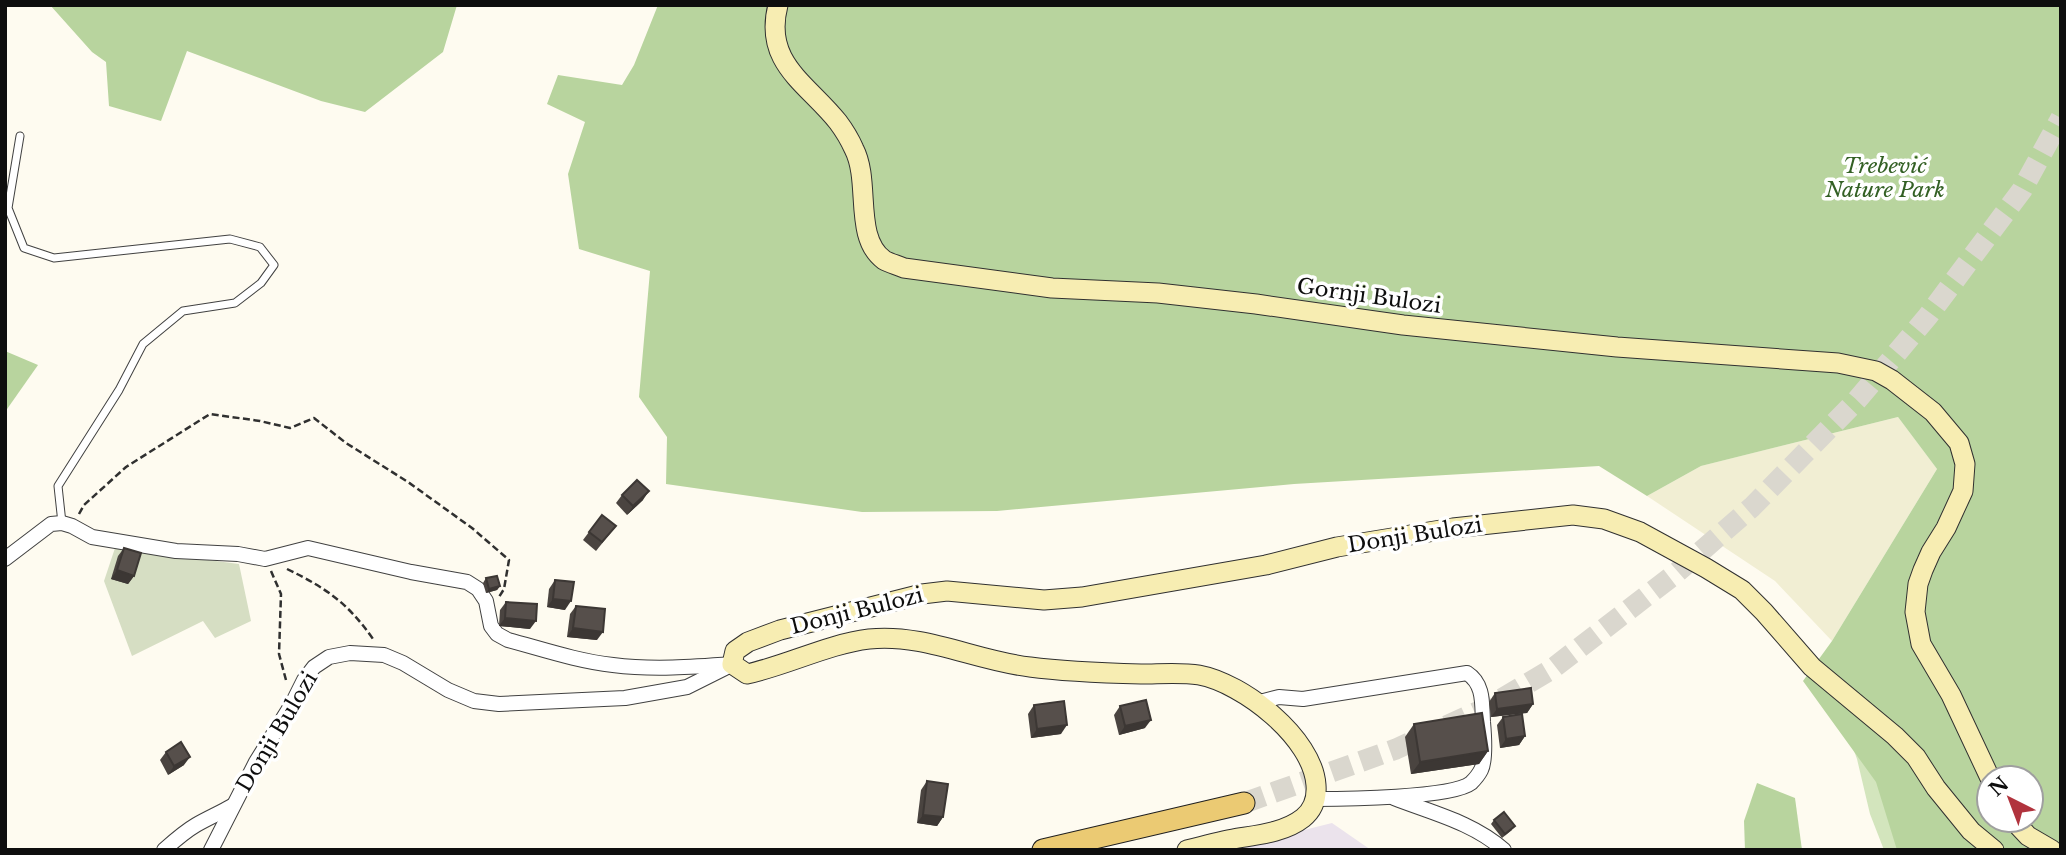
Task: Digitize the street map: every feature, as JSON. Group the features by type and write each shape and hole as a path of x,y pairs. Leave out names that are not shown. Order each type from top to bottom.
{"main road":[{"path":"1043,850 1244,803"}],"street":[{"name":"Gornji Bulozi","path":"778,5 775,35 779,53 789,70 839,123 856,152 863,178 866,232 872,248 885,261 904,268 1052,288 1170,295 1403,325 1617,347 1838,363 1876,371 1900,386 1933,412 1959,443 1965,464 1963,491 1946,528 1931,552 1919,584 1915,612 1921,644 1951,695 1983,764"},
{"name":"Donji Bulozi","path":"211,850 233,805 304,680 314,667 328,657 350,653 384,655 474,701 499,704 625,698 687,687 732,664 735,652 748,642 780,630 922,594 975,592 1044,600 1082,597 1266,565 1337,547 1453,528 1573,515 1604,519 1640,532 1742,590 1812,667 1895,736 1916,757 1936,788 1971,831 1994,850"},
{"path":"5,559 61,525 92,537 206,554 239,554 265,559 308,548 467,582 478,589 486,601 491,626 497,634 508,640 589,662 616,666 732,664"},
{"name":"Donji Bulozi","path":"732,664 747,674 854,642 897,639 939,645 1026,667 1080,673 1199,675 1221,683 1256,704 1297,740 1316,779 1315,799"},
{"path":"1186,850 1284,829 1304,818 1314,806 1315,799 1447,791 1470,784 1482,768 1484,734 1480,687 1475,678 1467,673 1303,699 1279,697 1256,704"},
{"path":"1389,796 1461,822 1504,850"},
{"path":"164,850 178,837 233,805"},
{"path":"2026,834 2052,850"}],"lane":[{"path":"20,136 8,208 24,248 54,258 230,239 260,247 274,265 261,283 235,303 183,311 143,344 119,390 58,486 61,525"}],"path":[{"path":"61,525 126,467 210,414 290,428 314,418 346,443 408,482 472,528 509,561 504,589 489,614"},
{"path":"265,559 312,581 343,602 384,655"},
{"path":"265,559 281,594 279,654 292,704"}],"shaded area":[{"path":"1898,417 1937,469 1832,641 1775,581 1647,496 1701,466"},
{"path":"1332,823 1371,850 1224,850"}],"green space":[{"path":"50,5 457,5 443,52 365,112 321,101 187,51 161,121 109,106 106,62 92,52"},
{"name":"Trebević Nature Park","path":"658,5 2061,5 2061,850 1897,850 1876,782 1803,681 1832,641 1937,469 1898,417 1701,466 1647,496 1599,466 1294,484 997,511 862,512 666,484 667,437 639,397 650,271 579,249 568,174 585,122 547,104 558,75 622,85 634,65"},
{"path":"5,351 38,365 5,412"},
{"path":"115,548 239,564 251,621 215,638 203,621 132,656 104,581"},
{"path":"1848,734 1954,850 1884,850 1870,814"},
{"path":"1757,783 1795,798 1802,850 1745,850 1744,821"}],"building":[{"path":"637,480 649,491 633,506 622,495"},
{"path":"602,515 616,526 602,542 589,532"},
{"path":"124,548 141,553 134,576 117,570"},
{"path":"497,576 500,586 489,589 486,578"},
{"path":"555,580 574,582 571,601 553,599"},
{"path":"506,602 537,604 536,621 505,618"},
{"path":"576,606 605,609 603,632 573,628"},
{"path":"1531,688 1533,704 1497,709 1495,693"},
{"path":"1146,700 1151,720 1125,726 1120,706"},
{"path":"1064,701 1067,725 1037,729 1034,705"},
{"path":"1482,713 1488,751 1420,762 1414,724"},
{"path":"1522,714 1525,736 1506,739 1503,717"},
{"path":"181,742 190,757 174,766 166,752"},
{"path":"927,781 948,784 943,817 923,815"},
{"path":"1504,812 1515,826 1505,834 1494,820"}],"tunnel":[{"path":"1244,803 1396,749 1488,707 1552,669 1675,574 1752,507 1857,400 1928,316 2022,190 2061,118"}]}
